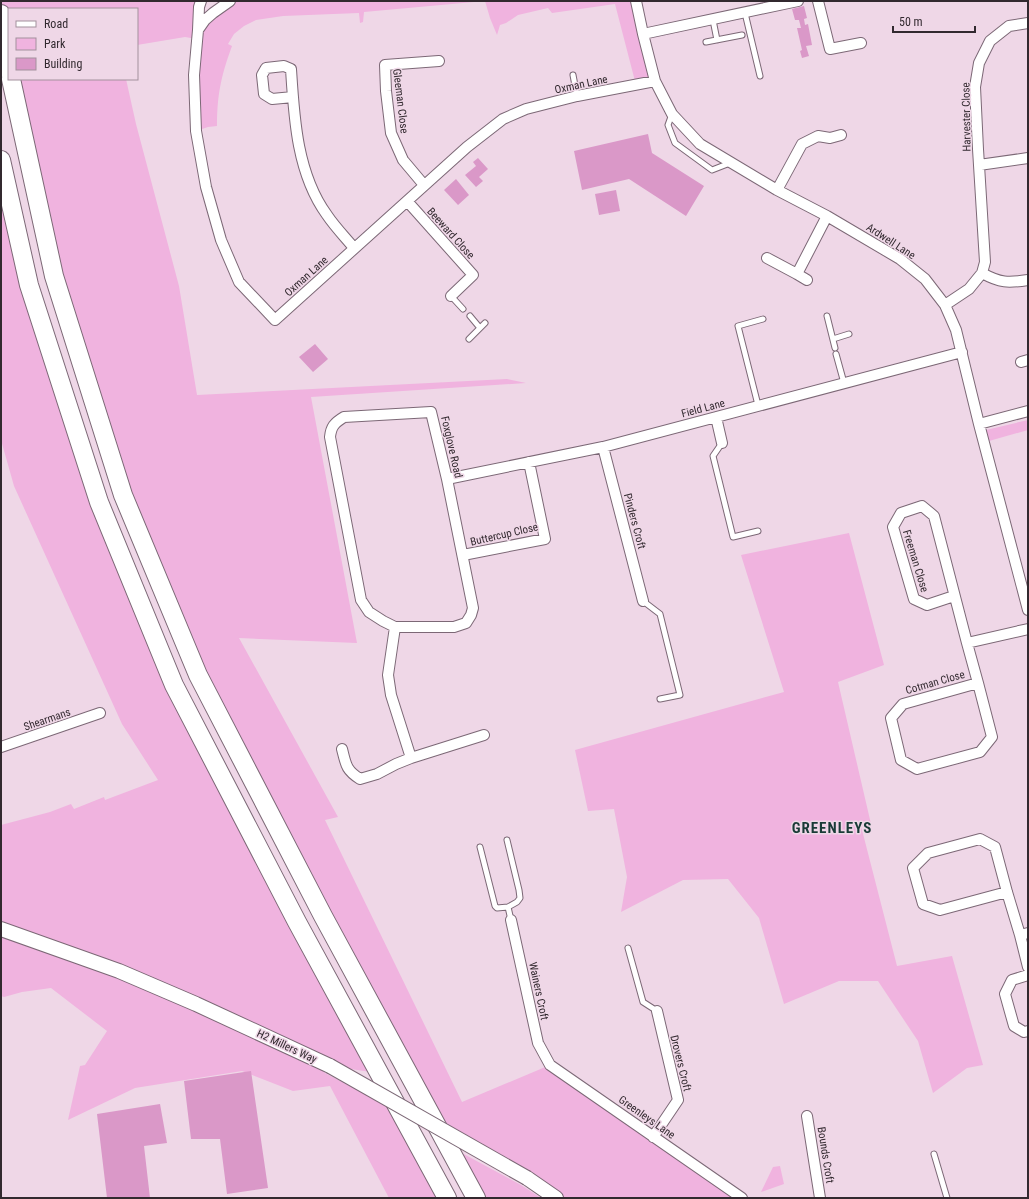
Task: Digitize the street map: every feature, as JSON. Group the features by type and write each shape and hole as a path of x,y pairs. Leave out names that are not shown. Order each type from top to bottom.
{"highway":[{"path":"1,14 8,64"},
{"path":"11,80 54,276 123,495 198,675 323,916 476,1198"},
{"path":"1,160 29,285 99,502 174,685 297,922 447,1198"}],"street":[{"path":"198,30 199,7 201,1"},
{"path":"198,30 205,20 230,1"},
{"name":"Ardwell Lane","path":"636,1 655,81 672,114 700,144 777,190 827,216 900,258 925,279 945,305 956,330 962,352 979,424 1025,586 1028,610"},
{"path":"818,1 830,49 861,43"},
{"path":"643,34 792,2"},
{"name":"Harvester Close","path":"982,273 985,262 976,87 979,63 990,42 1004,30 1009,26 1028,23"},
{"name":"Oxman Lane","path":"198,30 194,75 196,131 206,187 220,240 240,282 275,320 467,147 504,119 526,109 577,96 655,81"},
{"name":"Gleeman Close","path":"424,185 403,160 391,133 386,91 385,65 439,61"},
{"path":"293,97 300,152 311,187 326,215 354,248"},
{"path":"777,190 802,144 818,136 830,138 840,135"},
{"name":"Harvester Close","path":"979,165 1028,158"},
{"name":"Beeward Close","path":"407,201 473,275 451,296"},
{"path":"797,274 827,216"},
{"path":"767,258 807,280"},
{"path":"945,305 969,289 982,273 993,280 1010,283 1028,280"},
{"name":"Field Lane","path":"447,479 603,447 962,352"},
{"path":"979,424 1028,411"},
{"name":"Foxglove Road","path":"431,412 447,479 473,608 471,615 466,623 454,627 395,627 369,612 361,600 330,438 331,428 335,422 344,418 431,412"},
{"path":"716,417 722,443"},
{"name":"Pinders Croft","path":"603,447 643,601"},
{"name":"Buttercup Close","path":"463,555 545,539 529,462"},
{"name":"Freeman Close","path":"954,596 927,605 914,599 893,527 901,513 922,506 934,516 967,643"},
{"path":"395,627 388,675 391,695 411,758"},
{"path":"967,643 1028,629"},
{"name":"Cotman Close","path":"967,643 978,683 992,737 980,752 916,769 901,760 891,718 903,704 978,683"},
{"name":"Shearmans","path":"1,747 100,713"},
{"path":"342,749 345,762 350,773 360,779 376,774 411,758 484,735"},
{"path":"1007,892 940,910 923,904 913,868 928,853 980,839 995,846 1007,892 1024,934 1028,968"},
{"name":"Wainers Croft","path":"511,920 538,1043 550,1065"},
{"name":"H2 Millers Way","path":"1,929 126,974 196,1004 330,1066 527,1178 556,1198"},
{"path":"1028,975 1012,980 1005,994 1014,1026 1024,1032 1028,1031"},
{"name":"Drovers Croft","path":"653,1136 678,1100 657,1012"},
{"name":"Greenleys Lane","path":"550,1065 653,1136 728,1194 742,1198"},
{"name":"Bounds Croft","path":"807,1116 820,1198"}],"lane":[{"path":"745,13 760,76"},
{"path":"713,20 717,40"},
{"path":"706,42 742,34"},
{"path":"573,76 577,96"},
{"path":"672,114 668,125 675,143 712,170 731,163"},
{"path":"451,296 463,309"},
{"path":"470,316 480,328"},
{"path":"827,316 835,348"},
{"path":"758,405 738,326 764,319"},
{"path":"469,339 485,323"},
{"path":"833,339 849,334"},
{"path":"836,354 844,383"},
{"path":"722,443 714,456 733,537 758,530"},
{"path":"643,601 660,614 680,695 660,699"},
{"path":"480,847 495,906 497,908 508,907 517,902 520,898 520,890 507,840"},
{"path":"508,907 511,920"},
{"path":"628,948 643,1002 657,1012"},
{"path":"934,1154 947,1198"}],"green space":[{"path":"1,1 201,1 198,29 230,1 485,1 364,12 363,22 360,23 359,13 283,16 256,20 244,26 234,34 228,44 232,46 220,86 217,126 196,131 197,39 185,37 138,45 138,8 8,8 8,64 1,14"},
{"path":"485,1 636,1 655,81 636,85 615,4 552,13 548,8 518,15 500,25 497,35"},
{"path":"11,80 126,80 136,124 179,286 197,395 507,379 526,383 311,397 357,643 239,638 338,817 325,820 462,1102 550,1065 742,1198 556,1198 432,1116 198,675 123,495 54,276"},
{"path":"1,160 29,285 174,685 371,1072 330,1066 313,1059 325,1073 401,1113 447,1198 389,1198 330,1086 293,1091 242,1071 135,1088 68,1120 80,1066 85,1065 107,1031 51,988 22,992 4,997 1,996 1,825 50,812 71,804 74,809 104,797 105,800 158,780 122,724 14,486 1,440"},
{"path":"1028,420 1028,430 989,441 986,430"},
{"path":"849,533 884,665 838,682 871,824 861,826 897,966 952,956 983,1065 967,1068 933,1093 918,1041 878,981 839,981 784,1004 759,918 728,879 683,880 621,912 627,877 614,809 588,811 575,750 784,692 741,555"},
{"path":"460,1152 521,1185 541,1198 483,1198"},
{"path":"780,1166 784,1184 761,1192 773,1167"}],"building":[{"path":"804,6 807,18 804,19 805,25 808,24 812,45 806,46 809,56 802,58 800,51 802,50 797,28 801,28 799,20 795,20 792,9"},
{"path":"648,134 652,153 704,186 686,216 629,179 582,190 574,151"},
{"path":"478,158 488,169 479,177 483,181 476,187 465,175 476,166 473,162"},
{"path":"456,179 469,195 458,205 444,190"},
{"path":"616,190 620,211 599,215 595,194"},
{"path":"315,344 328,359 313,372 299,357"},
{"path":"251,1071 268,1188 227,1194 220,1139 191,1139 184,1081"},
{"path":"160,1104 167,1143 144,1146 150,1198 107,1198 97,1114"}],"district":[{"name":"GREENLEYS","path":"832,828"}]}
